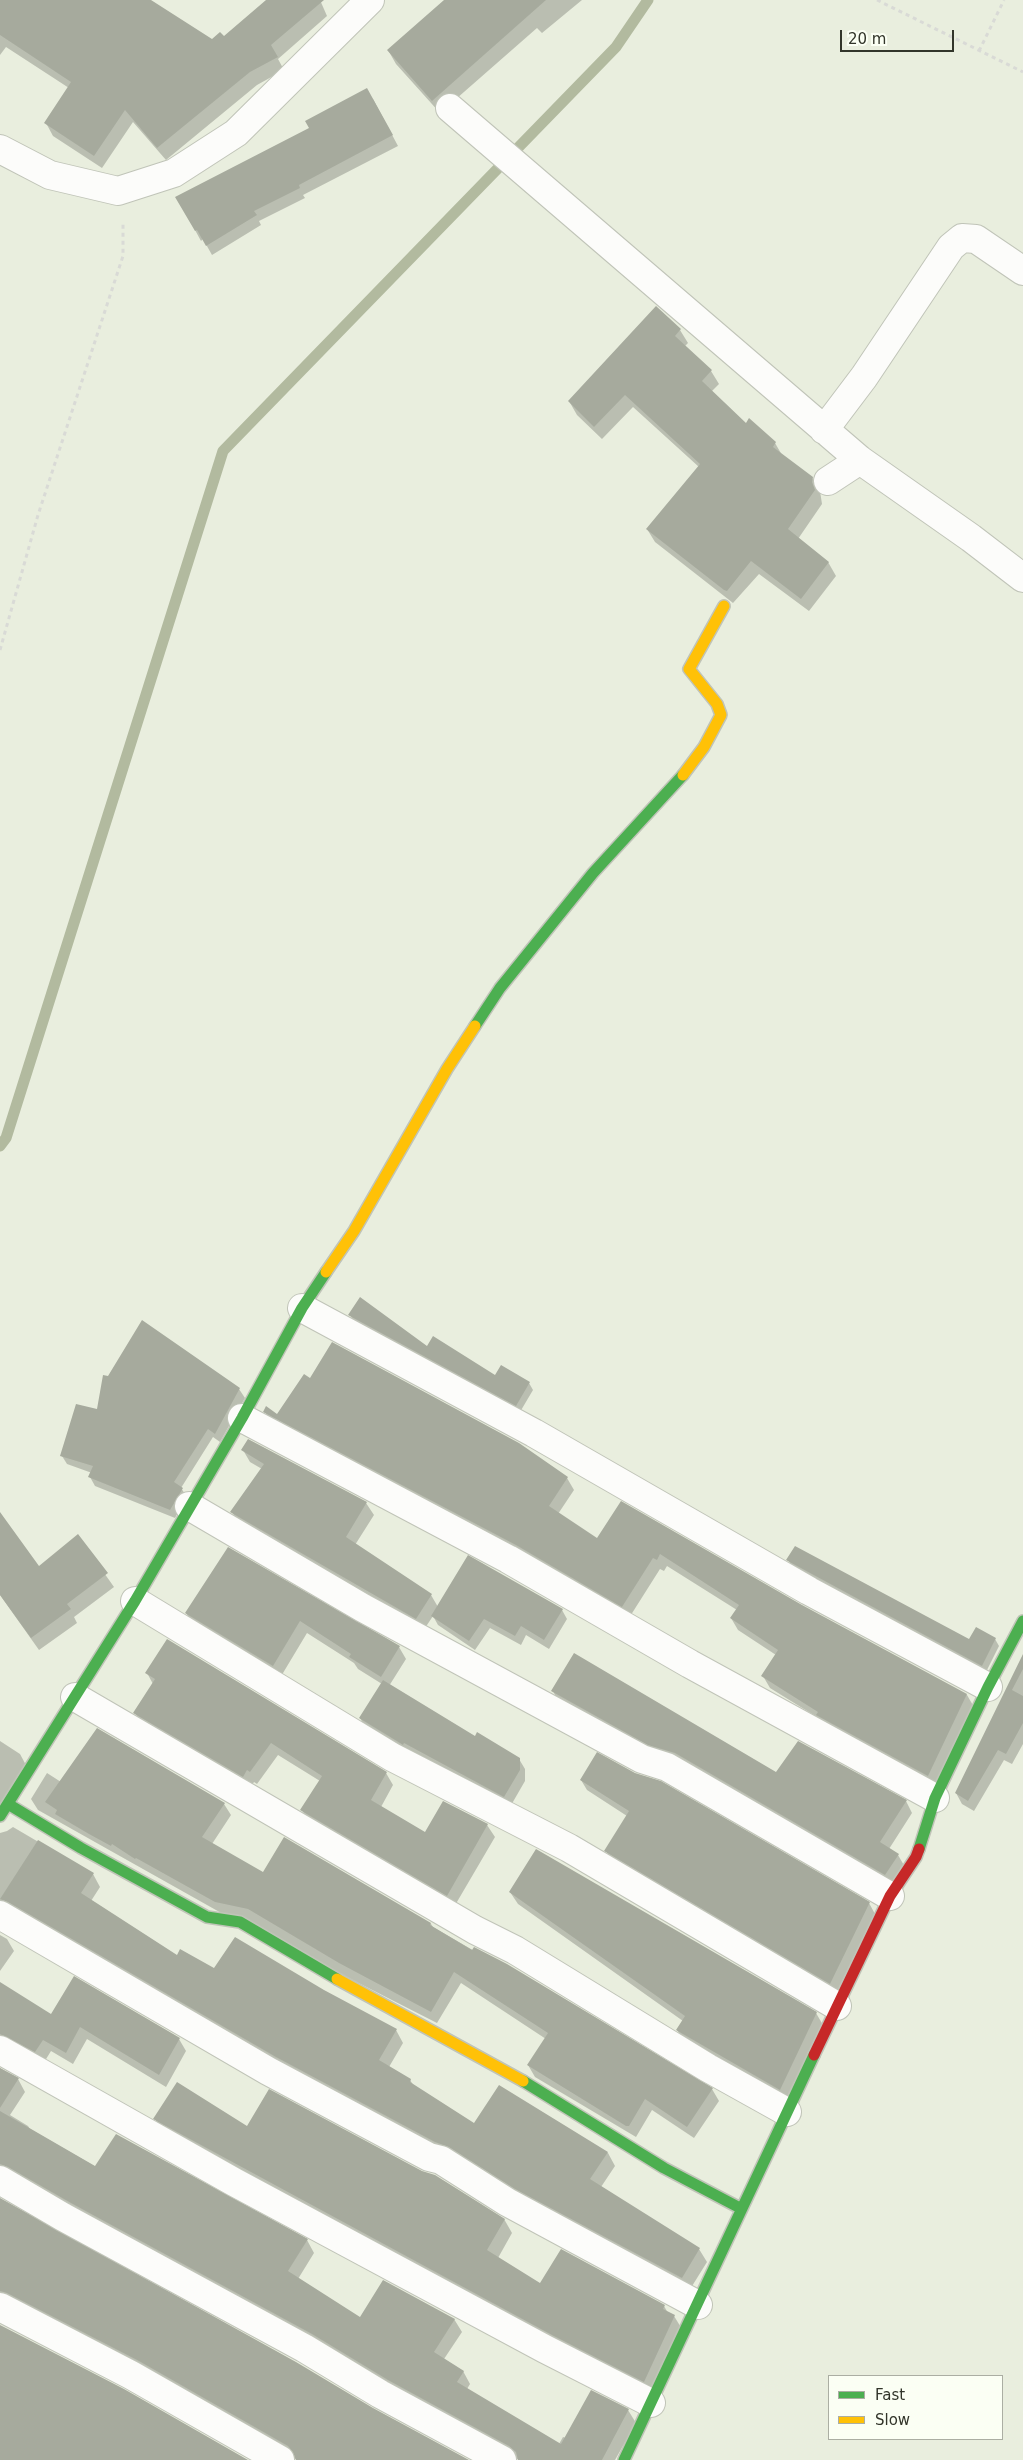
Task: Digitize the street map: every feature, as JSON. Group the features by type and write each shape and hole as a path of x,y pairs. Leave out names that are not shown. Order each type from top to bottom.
{"street":[{"path":"0,149 50,175 118,191 174,173 236,134 370,0"},
{"path":"450,108 860,460 971,538 1023,578"},
{"path":"824,430 864,377 951,247 962,238 976,240 1023,271"},
{"path":"828,481 860,460"},
{"path":"0,1816 135,1601 242,1418 302,1308 354,1231 447,1069 500,988 594,872 678,781 704,747 721,715 717,704 689,670 724,606"},
{"path":"302,1308 534,1433 809,1590 988,1688"},
{"path":"242,1418 508,1559 690,1664 935,1798"},
{"path":"189,1506 371,1613 642,1759 667,1767 890,1896"},
{"path":"135,1601 392,1757 569,1848 837,2006"},
{"path":"624,2460 698,2305 740,2208 890,1896 916,1858 935,1798 988,1688 1023,1621"},
{"path":"75,1698 475,1930 515,1950 708,2068 786,2112"},
{"path":"8,1804 81,1848 207,1917 240,1922 332,1978 342,1981 536,2088 664,2168 740,2208"},
{"path":"0,1915 268,2071 429,2157 441,2160 507,2202 698,2305"},
{"path":"0,2050 234,2182 545,2349 651,2403"},
{"path":"0,2180 63,2217 304,2348 380,2394 502,2460"},
{"path":"0,2307 131,2375 280,2460"}],"path":[{"path":"877,0 1023,72"},
{"path":"979,51 1004,0"},
{"path":"0,650 38,515 123,256 123,222 118,191"}],"building":[{"path":"0,0 151,0 212,39 220,32 224,36 266,0 324,0 271,45 278,57 250,72 157,148 125,110 94,156 44,123 71,82 0,35"},
{"path":"444,0 546,0 432,101 387,50"},
{"path":"367,88 393,135 299,185 300,188 254,211 257,215 206,246 175,197 309,128 305,121"},
{"path":"656,306 681,329 675,336 712,370 702,381 746,423 749,418 776,442 773,447 813,477 812,482 815,490 788,529 829,562 801,599 751,561 727,591 724,590 646,529 700,464 625,395 594,427 568,401"},
{"path":"360,1297 427,1346 433,1336 495,1375 501,1365 530,1382 516,1406 348,1315"},
{"path":"142,1320 240,1388 215,1434 208,1429 174,1482 183,1488 170,1510 88,1477 93,1466 60,1456 76,1404 97,1409 103,1375 108,1376"},
{"path":"332,1342 519,1443 568,1477 549,1506 597,1538 621,1501 802,1605 967,1694 928,1776 816,1715 818,1712 761,1676 778,1650 730,1618 739,1605 660,1554 657,1560 653,1558 622,1607 516,1545 263,1412 266,1406 277,1414 304,1374 310,1378"},
{"path":"248,1439 367,1502 346,1537 432,1594 416,1619 230,1512 264,1464 241,1450"},
{"path":"0,1512 39,1566 78,1534 108,1573 67,1604 71,1609 31,1638 0,1595"},
{"path":"795,1546 969,1639 976,1627 996,1638 982,1666 786,1560"},
{"path":"228,1547 400,1646 381,1677 349,1657 351,1654 300,1621 273,1666 185,1613"},
{"path":"468,1555 563,1609 544,1640 521,1626 515,1636 484,1619 469,1641 431,1616"},
{"path":"167,1639 387,1772 371,1800 425,1832 443,1801 488,1824 447,1896 300,1810 322,1776 271,1743 250,1772 247,1770 243,1777 133,1713 155,1679 145,1673"},
{"path":"574,1653 776,1772 798,1741 907,1800 880,1842 899,1854 885,1875 675,1753 648,1745 551,1691"},
{"path":"1023,1654 1023,1669 1012,1690 1023,1696 1023,1723 1006,1754 998,1750 968,1801 955,1793"},
{"path":"383,1680 475,1736 477,1732 520,1758 520,1770 504,1797 404,1743 403,1745 359,1718"},
{"path":"97,1728 225,1803 202,1837 263,1872 284,1837 431,1923 430,1925 472,1950 474,1947 507,1964 713,2088 687,2127 645,2099 629,2126 626,2126 527,2065 548,2033 454,1972 431,2012 339,1963 248,1909 215,1902 135,1859 112,1844 111,1846 89,1834 55,1814 57,1810 45,1802"},
{"path":"597,1752 635,1773 661,1781 870,1902 830,1984 604,1851 629,1811 580,1780"},
{"path":"38,1840 94,1873 81,1893 177,1955 180,1949 214,1968 235,1937 324,1990 397,2029 379,2060 411,2079 410,2082 474,2123 499,2085 608,2152 590,2179 700,2248 682,2278 515,2189 449,2147 435,2142 276,2057 0,1899"},
{"path":"536,1849 817,2012 780,2090 676,2030 685,2016 509,1892"},
{"path":"74,1976 180,2038 159,2075 80,2027 66,2053 43,2040 35,2052 0,2034 0,1982 51,2014"},
{"path":"0,2068 19,2078 0,2108"},
{"path":"177,2082 247,2126 269,2089 422,2171 435,2175 505,2219 487,2250 540,2283 561,2249 665,2305 663,2309 675,2315 644,2382 552,2335 153,2119"},
{"path":"0,2111 95,2166 116,2134 308,2239 288,2271 360,2317 383,2280 455,2319 434,2352 464,2371 457,2382 561,2444 591,2390 629,2409 602,2460 518,2460 516,2452 509,2446 388,2380 312,2334 0,2164"},
{"path":"0,2198 469,2460 296,2460 288,2446 139,2361 0,2291"},
{"path":"0,2325 124,2389 248,2460 0,2460"}],"waterway":[{"path":"0,1146 6,1138 223,451 616,47 648,0"}],"traffic: fast":[{"path":"475,1026 500,988 593,873 683,775"},
{"path":"0,1816 135,1601 242,1418 302,1308 326,1272"},
{"path":"919,1849 935,1798 988,1687 1023,1621"},
{"path":"8,1804 81,1848 207,1917 240,1922 337,1979"},
{"path":"624,2460 814,2055"},
{"path":"523,2081 664,2168 740,2208"}],"traffic: slow":[{"path":"683,775 704,747 721,715 717,704 689,669 724,606"},
{"path":"326,1272 354,1231 447,1069 475,1026"},
{"path":"337,1979 523,2081"}],"traffic: jam":[{"path":"814,2055 890,1896 916,1857 919,1849"}]}
